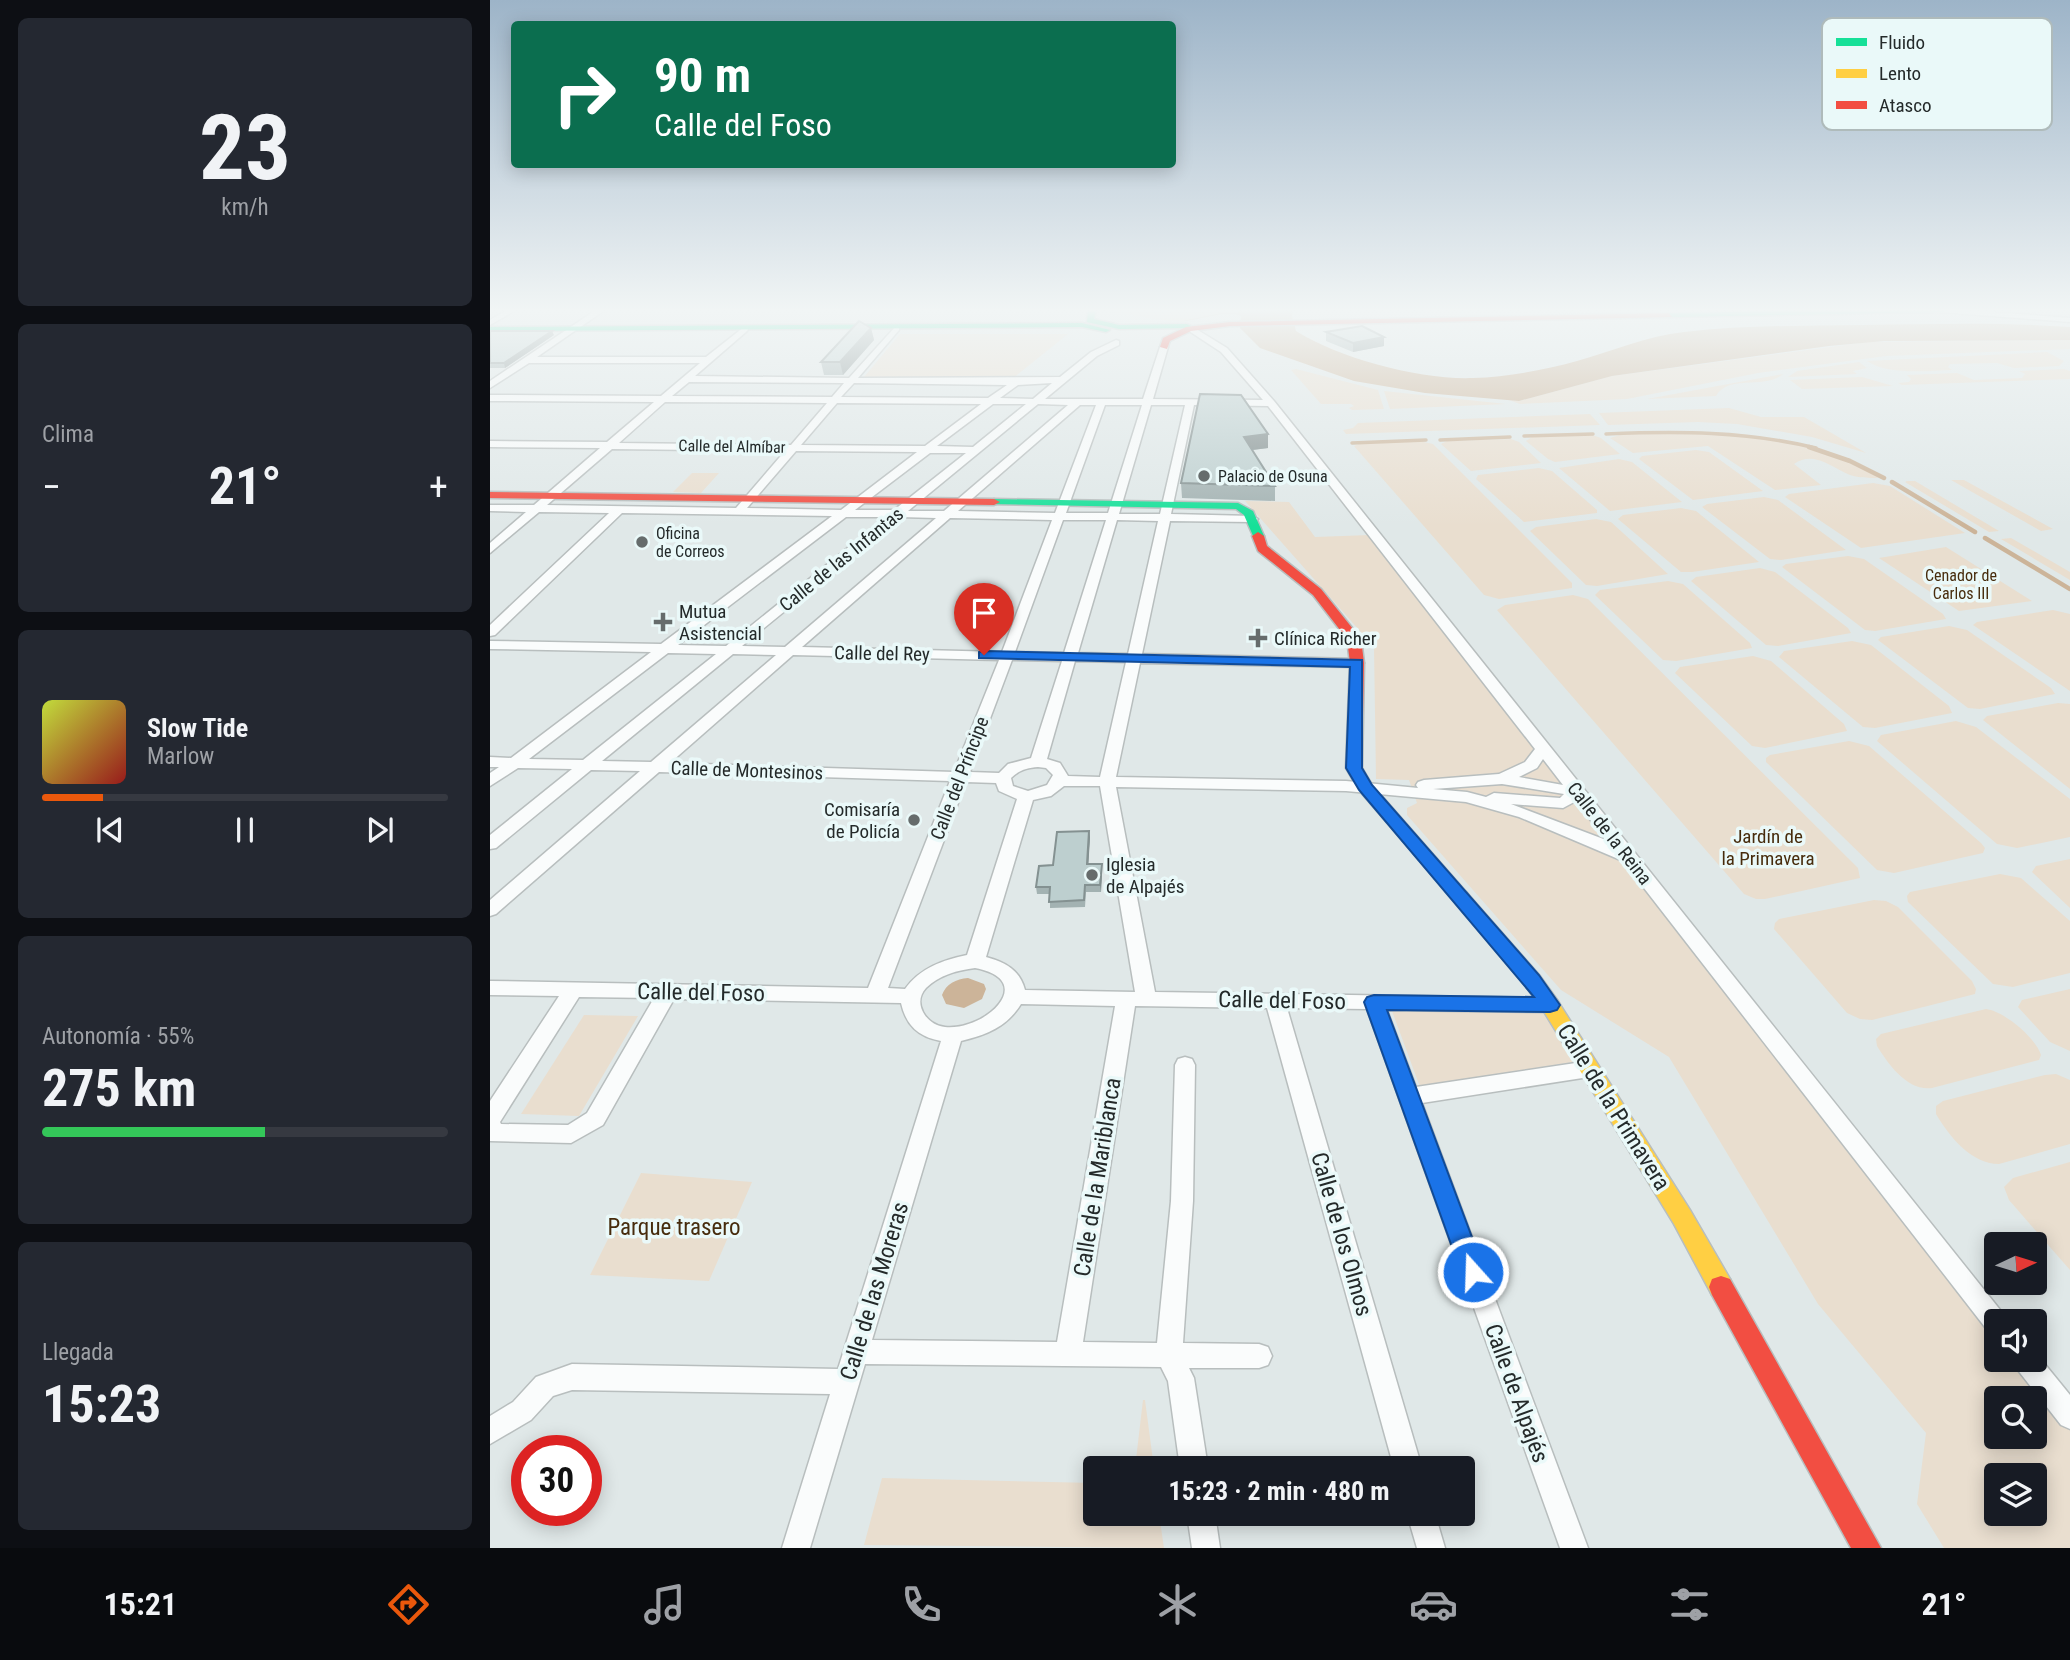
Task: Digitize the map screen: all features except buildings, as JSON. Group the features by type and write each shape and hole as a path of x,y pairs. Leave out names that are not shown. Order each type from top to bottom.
{"main road":[{"path":"490,495 961,502 1061,509 1166,511"},
{"name":"Calle de la Primavera","path":"1166,511 1238,506 1249,513 1262,548 1317,592 1354,639 1357,663 1354,768 1365,787 1532,980 1550,1005 1682,1217 1867,1548"}],"street":[{"path":"490,549 683,382"},
{"path":"738,512 849,382"},
{"name":"Calle de las Infantas","path":"490,781 1016,382"},
{"name":"Calle de las Infantas","path":"490,844 1059,382"},
{"path":"1038,762 1154,382"},
{"name":"Calle de la Reina","path":"1251,382 1271,403 1986,1309"},
{"path":"490,398 1271,403"},
{"name":"Calle de las Infantas","path":"490,909 1077,402"},
{"name":"Calle del Príncipe","path":"874,996 1007,656 1101,403"},
{"path":"1136,998 1107,780 1189,403"},
{"name":"Calle del Almíbar","path":"490,444 974,450"},
{"path":"490,508 898,514 1061,509"},
{"path":"490,632 619,510"},
{"name":"Calle del Rey","path":"490,645 1357,663"},
{"path":"1502,779 1531,765 1543,748"},
{"name":"Calle de Montesinos","path":"490,762 1003,778"},
{"path":"1060,781 1061,775 1054,766 1038,762 1020,764 1003,778 1005,788 1010,792 1026,796 1043,793 1060,781 1107,780 1365,787 1502,779 1578,792"},
{"path":"1365,787 1563,803 1578,792"},
{"path":"975,961 1026,796"},
{"path":"1467,797 1525,813 1568,829 1615,850 1637,867"},
{"path":"975,961 989,963 1010,975 1014,985 1014,997 999,1018 986,1027 953,1035 923,1026 914,1017 911,1005 921,982 945,966 975,961"},
{"name":"Calle del Foso","path":"490,988 913,996"},
{"path":"574,989 490,1121 494,1133 571,1134 595,1119 668,991"},
{"name":"Calle del Foso","path":"1014,997 1550,1005"},
{"name":"Calle de la Mariblanca","path":"1068,1355 1136,998"},
{"name":"Calle de los Olmos","path":"1275,1000 1405,1456"},
{"name":"Calle de Alpajés","path":"1374,1002 1574,1548"},
{"name":"Calle de las Moreras","path":"796,1548 953,1035"},
{"path":"1185,1065 1182,1201 1169,1357 1181,1378 1192,1456"},
{"path":"1408,1097 1589,1069"},
{"path":"856,1352 1259,1356"},
{"path":"2035,1372 2070,1416"},
{"path":"490,1432 522,1411 544,1386 572,1377 847,1382"},
{"path":"1203,1526 1206,1548"},
{"path":"1425,1526 1431,1548"}],"green space":[{"path":"1302,382 1348,382 1378,390 1384,409 1352,410 1349,408 1354,406 1351,404 1321,404"},
{"path":"1589,382 1711,382 1627,399 1520,404 1509,400 1519,401"},
{"path":"1738,382 1755,382 1729,386 1716,396 1647,399"},
{"path":"1793,382 1880,382 1893,386 1802,389"},
{"path":"1906,382 1979,382 1902,385 1898,383"},
{"path":"1384,391 1506,404 1390,409"},
{"path":"1729,408 1761,417 1804,417 1866,453 1812,437 1737,424 1698,422 1608,425 1599,413"},
{"path":"1590,414 1600,425 1346,434 1343,430 1353,428 1358,423"},
{"path":"1703,432 1770,438 1818,449 1861,466 1878,478 1853,476 1816,459 1809,459 1794,464 1821,485 1775,490 1708,446 1633,453 1610,438 1623,434"},
{"path":"1592,435 1601,438 1620,454 1555,462 1526,441 1532,437"},
{"path":"1511,439 1519,442 1541,463 1471,471 1441,444 1447,441"},
{"path":"1419,441 1433,444 1572,583 1572,588 1499,599 1484,595 1354,446 1361,443"},
{"path":"1696,450 1709,452 1763,491 1693,500 1639,459 1642,456"},
{"path":"1619,459 1632,462 1682,502 1610,511 1559,468"},
{"path":"1539,468 1552,471 1597,510 1597,513 1524,522 1476,479 1478,475"},
{"path":"692,473 719,473 701,493 673,492"},
{"path":"1951,480 1964,480 2053,529 2041,531"},
{"path":"1915,481 1999,531 1989,532 1905,482"},
{"path":"1873,483 1890,486 1965,533 1861,548 1785,497 1789,494"},
{"path":"1764,497 1778,500 1846,550 1781,560 1770,559 1702,507 1707,504"},
{"path":"1245,501 1289,502 1315,537 1370,535 1572,797 1984,1314 1984,1372 2029,1372 2040,1386 1984,1386 1984,1449 2047,1449 2047,1396 2070,1426 2070,1548 1944,1548 1917,1504 1926,1433 1818,1304 1669,1057 1561,990 1407,815 1407,808 1417,803 1409,780 1376,779 1374,647"},
{"path":"1681,508 1696,511 1759,562 1681,572 1618,519 1623,515"},
{"path":"1596,519 1611,522 1668,574 1597,586 1586,585 1530,531 1536,527"},
{"path":"2011,538 2070,572 2070,580 2001,539"},
{"name":"Cenador de Carlos III","path":"1946,547 2032,601 1959,611 1879,558"},
{"path":"1848,556 1864,559 1943,614 1946,619 1875,631 1865,630 1782,567 1786,564"},
{"path":"1760,568 1775,572 1851,633 1778,646 1766,645 1691,581 1696,577"},
{"path":"1668,581 1683,584 1750,643 1752,648 1676,661 1663,660 1595,595 1600,590"},
{"name":"Jardín de la Primavera","path":"1573,595 1588,599 1858,868 1860,878 1765,899 1744,894 1497,610 1505,605"},
{"path":"2053,610 2070,614 2070,691 1973,625 1977,622"},
{"path":"1949,626 1967,630 2051,688 2055,694 1980,709 1968,708 1878,640 1881,637"},
{"path":"1852,641 1871,645 1949,706 1952,713 1875,728 1863,727 1779,657 1784,651"},
{"path":"1753,656 1771,661 1844,724 1847,731 1765,748 1752,746 1675,673 1680,667"},
{"path":"2058,703 2070,704 2070,789 1983,720 1987,716"},
{"path":"1956,721 1976,727 2070,799 2070,837 2017,848 1997,844 1877,741 1881,735"},
{"path":"1849,741 1869,746 1981,843 1985,848 1983,853 1894,873 1877,870 1766,762 1770,755"},
{"path":"2070,859 2070,908 2032,872 2036,866"},
{"path":"2000,874 2021,878 2070,921 2070,973 2013,987 1993,984 1908,902 1907,896 1910,892"},
{"path":"1874,900 1886,901 1898,907 1972,981 1975,994 1872,1020 1860,1019 1847,1013 1774,929 1779,919"},
{"path":"2070,989 2070,1051 2050,1042 2018,1007 2022,1000"},
{"path":"1986,1009 2010,1020 2026,1034 2038,1048 2041,1055 2039,1060 1932,1088 1923,1088 1900,1075 1877,1046 1876,1039 1881,1034"},
{"path":"1392,1011 1543,1013 1573,1062 1420,1087"},
{"path":"584,1015 638,1016 579,1116 521,1114"},
{"path":"2056,1074 2070,1080 2070,1144 1999,1164 1989,1163 1962,1147 1936,1114 1936,1106 1943,1101"},
{"path":"2070,1162 2070,1270 2048,1245 2048,1232 2037,1232 2009,1200 2004,1187 2013,1178"},
{"name":"Parque trasero","path":"641,1173 752,1182 709,1281 590,1275"},
{"path":"1143,1400 1145,1400 1152,1456 1136,1456"},
{"path":"882,1478 1083,1483 1083,1526 1161,1526 1164,1548 864,1545"}],"shaded area":[{"path":"1361,382 1589,382 1519,401 1425,393"},
{"path":"968,978 984,984 986,989 982,999 964,1008 946,1004 942,995 946,988 956,981"}],"waterway":[{"path":"1524,436 1593,434"},
{"path":"1606,434 1738,435 1816,448"},
{"path":"1440,440 1510,437"},
{"path":"1352,443 1426,440"},
{"path":"1809,447 1850,461 1884,478"},
{"path":"1892,482 1975,532"},
{"path":"1985,538 2070,589"}],"traffic: fast":[{"path":"994,502 1238,506 1249,513 1258,536"}],"traffic: slow":[{"path":"1460,896 1550,1005 1682,1217 1721,1287"}],"traffic: jam":[{"path":"490,495 994,502"},
{"path":"1258,536 1262,548 1317,592 1354,639 1357,663 1354,768 1365,787 1460,896"},
{"path":"1721,1287 1867,1548"}],"place":[{"name":"Palacio de Osuna","path":"1204,476"},
{"name":"Oficina de Correos","path":"642,542"},
{"name":"Mutua Asistencial","path":"663,622"},
{"name":"Clínica Richer","path":"1258,638"},
{"name":"Comisaría de Policía","path":"914,820"},
{"name":"Iglesia de Alpajés","path":"1092,875"}],"route":[{"path":"984,655 1357,663 1354,768 1365,787 1532,980 1550,1005 1374,1002 1473,1272"}]}
